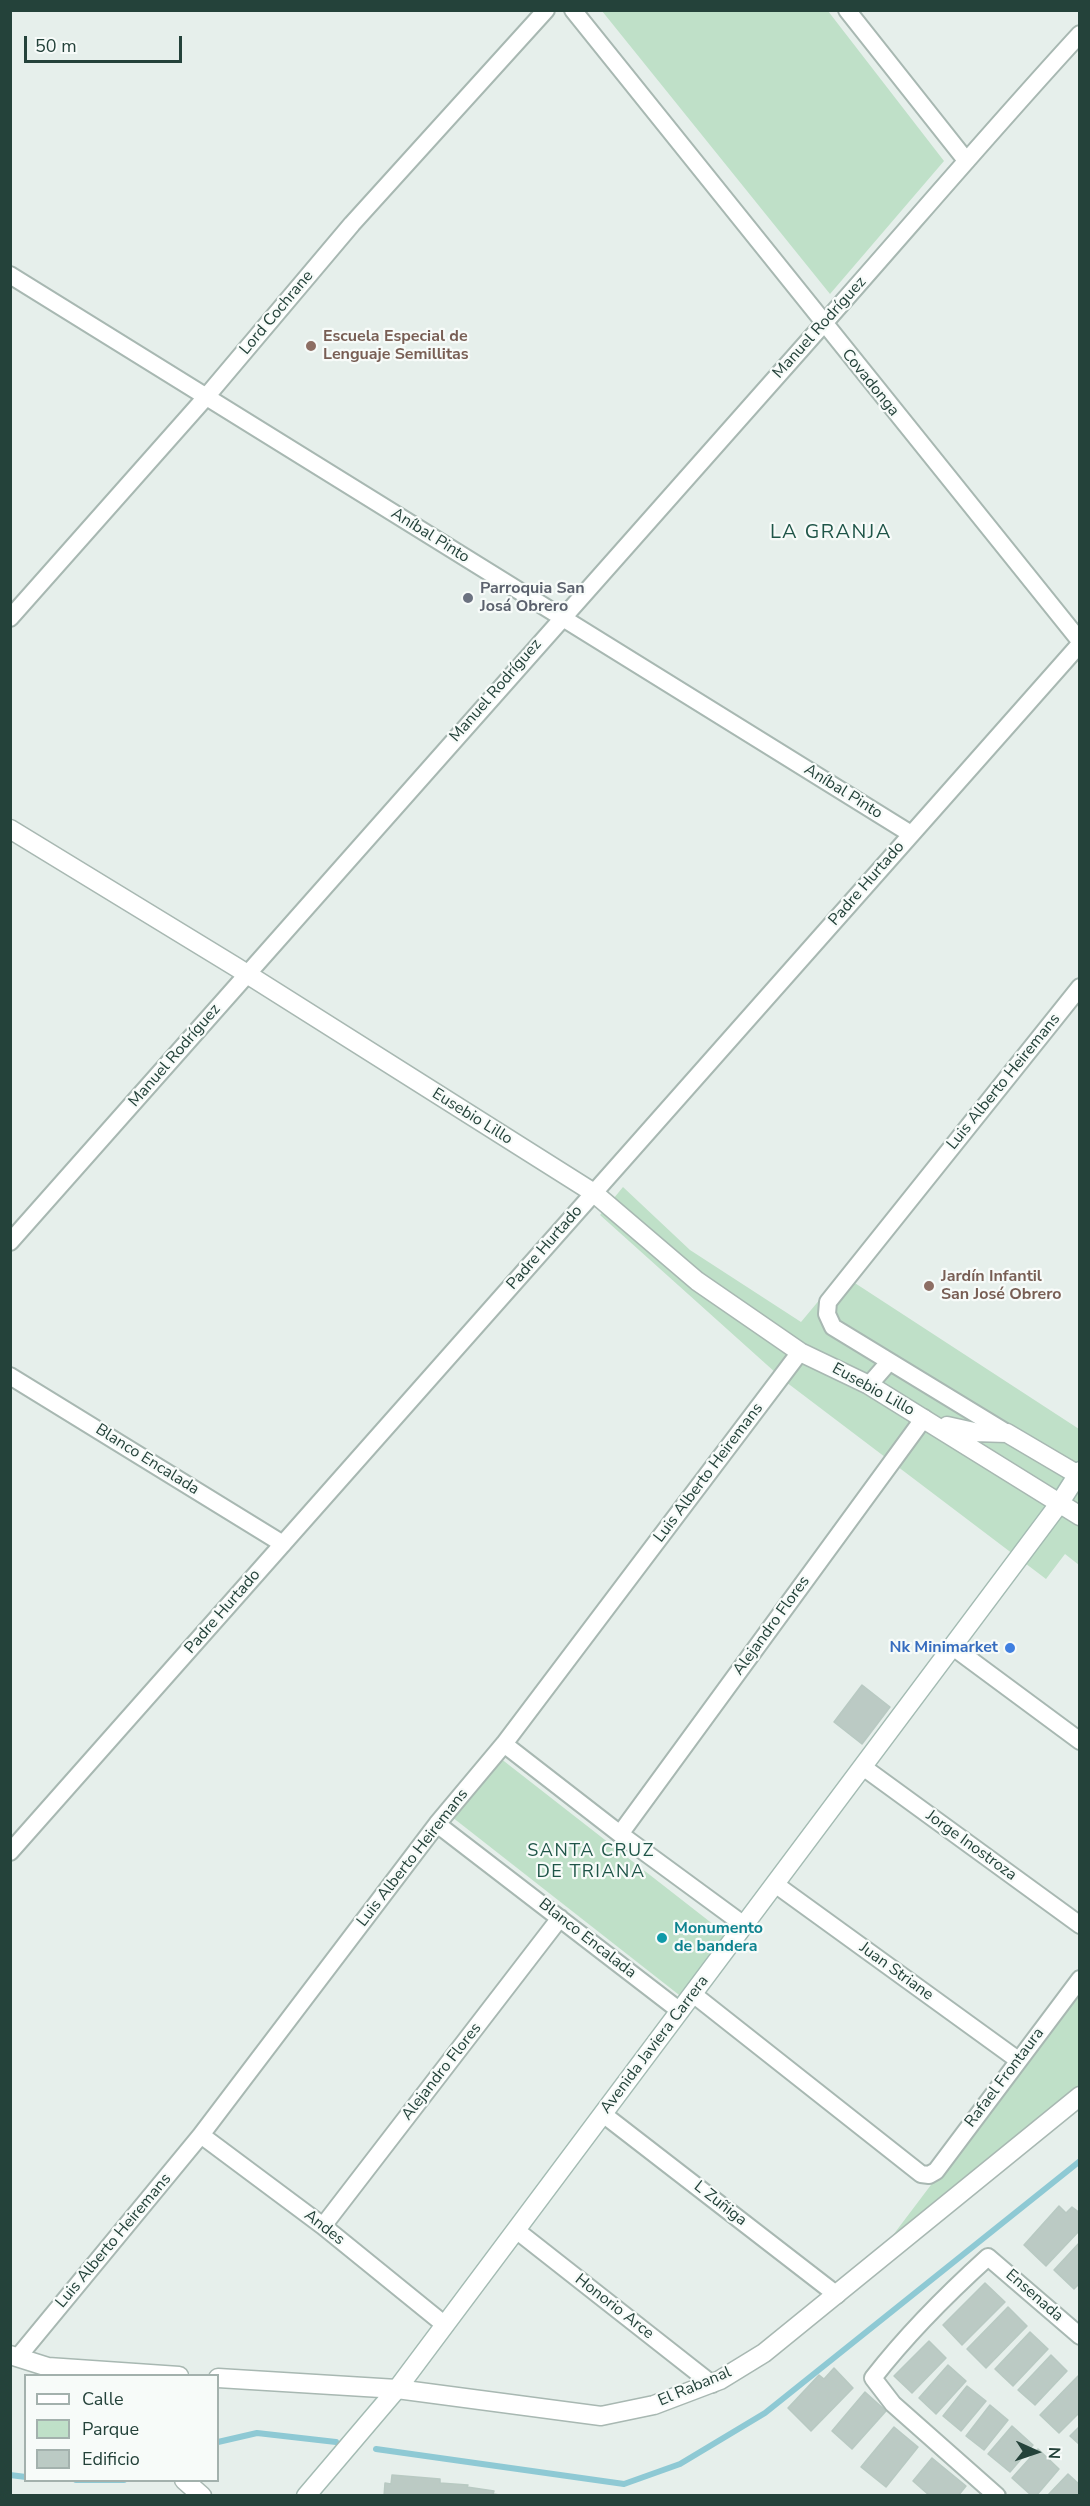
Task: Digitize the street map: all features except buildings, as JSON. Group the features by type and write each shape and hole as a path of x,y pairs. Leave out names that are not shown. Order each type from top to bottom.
{"street":[{"name":"Lord Cochrane","path":"10,618 206,397 352,224 546,10"},
{"name":"Covadonga","path":"573,10 823,325 1080,642"},
{"path":"847,10 965,159"},
{"name":"Manuel Rodríguez","path":"10,1242 823,325 965,159 1080,34"},
{"name":"Aníbal Pinto","path":"10,275 911,834"},
{"name":"Padre Hurtado","path":"10,1852 1080,642"},
{"name":"Eusebio Lillo","path":"10,828 247,974 594,1193 697,1281 800,1352 869,1385 1080,1516"},
{"name":"Luis Alberto Heiremans","path":"889,1362 833,1327 827,1314 828,1302 1080,987"},
{"name":"Luis Alberto Heiremans","path":"14,2356 201,2136 437,1824 504,1743 800,1352"},
{"path":"869,1385 889,1362"},
{"name":"Eusebio Lillo","path":"889,1362 1079,1474"},
{"name":"Blanco Encalada","path":"10,1376 283,1544"},
{"name":"Eusebio Lillo","path":"924,1418 964,1431 1006,1433"},
{"name":"Alejandro Flores","path":"620,1834 924,1418"},
{"name":"Avenida Javiera Carrera","path":"306,2496 397,2389 863,1767 1079,1474"},
{"path":"952,1647 1080,1741"},
{"path":"504,1743 620,1834 744,1924"},
{"name":"Jorge Inostroza","path":"863,1767 1080,1925"},
{"name":"Blanco Encalada","path":"437,1824 680,2011"},
{"name":"Juan Striane","path":"775,1884 1018,2060"},
{"name":"Alejandro Flores","path":"323,2226 560,1918"},
{"name":"Rafael Frontaura","path":"693,1994 921,2174 929,2175 936,2170 1080,1979"},
{"name":"El Rabanal","path":"219,2378 397,2389 601,2416 654,2405 711,2384 764,2353 1080,2097"},
{"name":"L Zuñiga","path":"603,2114 837,2295"},
{"name":"Andes","path":"201,2136 323,2226 445,2325"},
{"name":"Honorio Arce","path":"516,2230 711,2384"},
{"name":"Ensenada","path":"997,2496 893,2404 873,2378 899,2345 944,2296 988,2257 1080,2336"},
{"path":"14,2356 53,2372 116,2374"},
{"path":"185,2482 202,2496"}],"green space":[{"path":"602,11 828,11 944,161 830,294"},
{"path":"623,1187 690,1250 801,1322 841,1274 1079,1429 1079,1565 1065,1554 1046,1579 786,1382 600,1215"},
{"path":"500,1758 732,1939 683,1998 452,1817"},
{"path":"1079,1989 1079,2106 878,2255"}],"waterway":[{"path":"376,2449 624,2484 680,2464 765,2413 1080,2161"},
{"path":"219,2442 257,2433 336,2442"},
{"path":"10,2475 24,2477"}],"place":[{"name":"Escuela Especial de Lenguaje Semillitas","path":"311,346"},
{"name":"Parroquia San Josá Obrero","path":"468,598"},
{"name":"Jardín Infantil San José Obrero","path":"929,1286"},
{"name":"Nk Minimarket","path":"1010,1648"},
{"name":"Monumento de bandera","path":"662,1938"}],"district":[{"name":"LA GRANJA","path":"831,533"},
{"name":"SANTA CRUZ DE TRIANA","path":"591,1862"}]}
